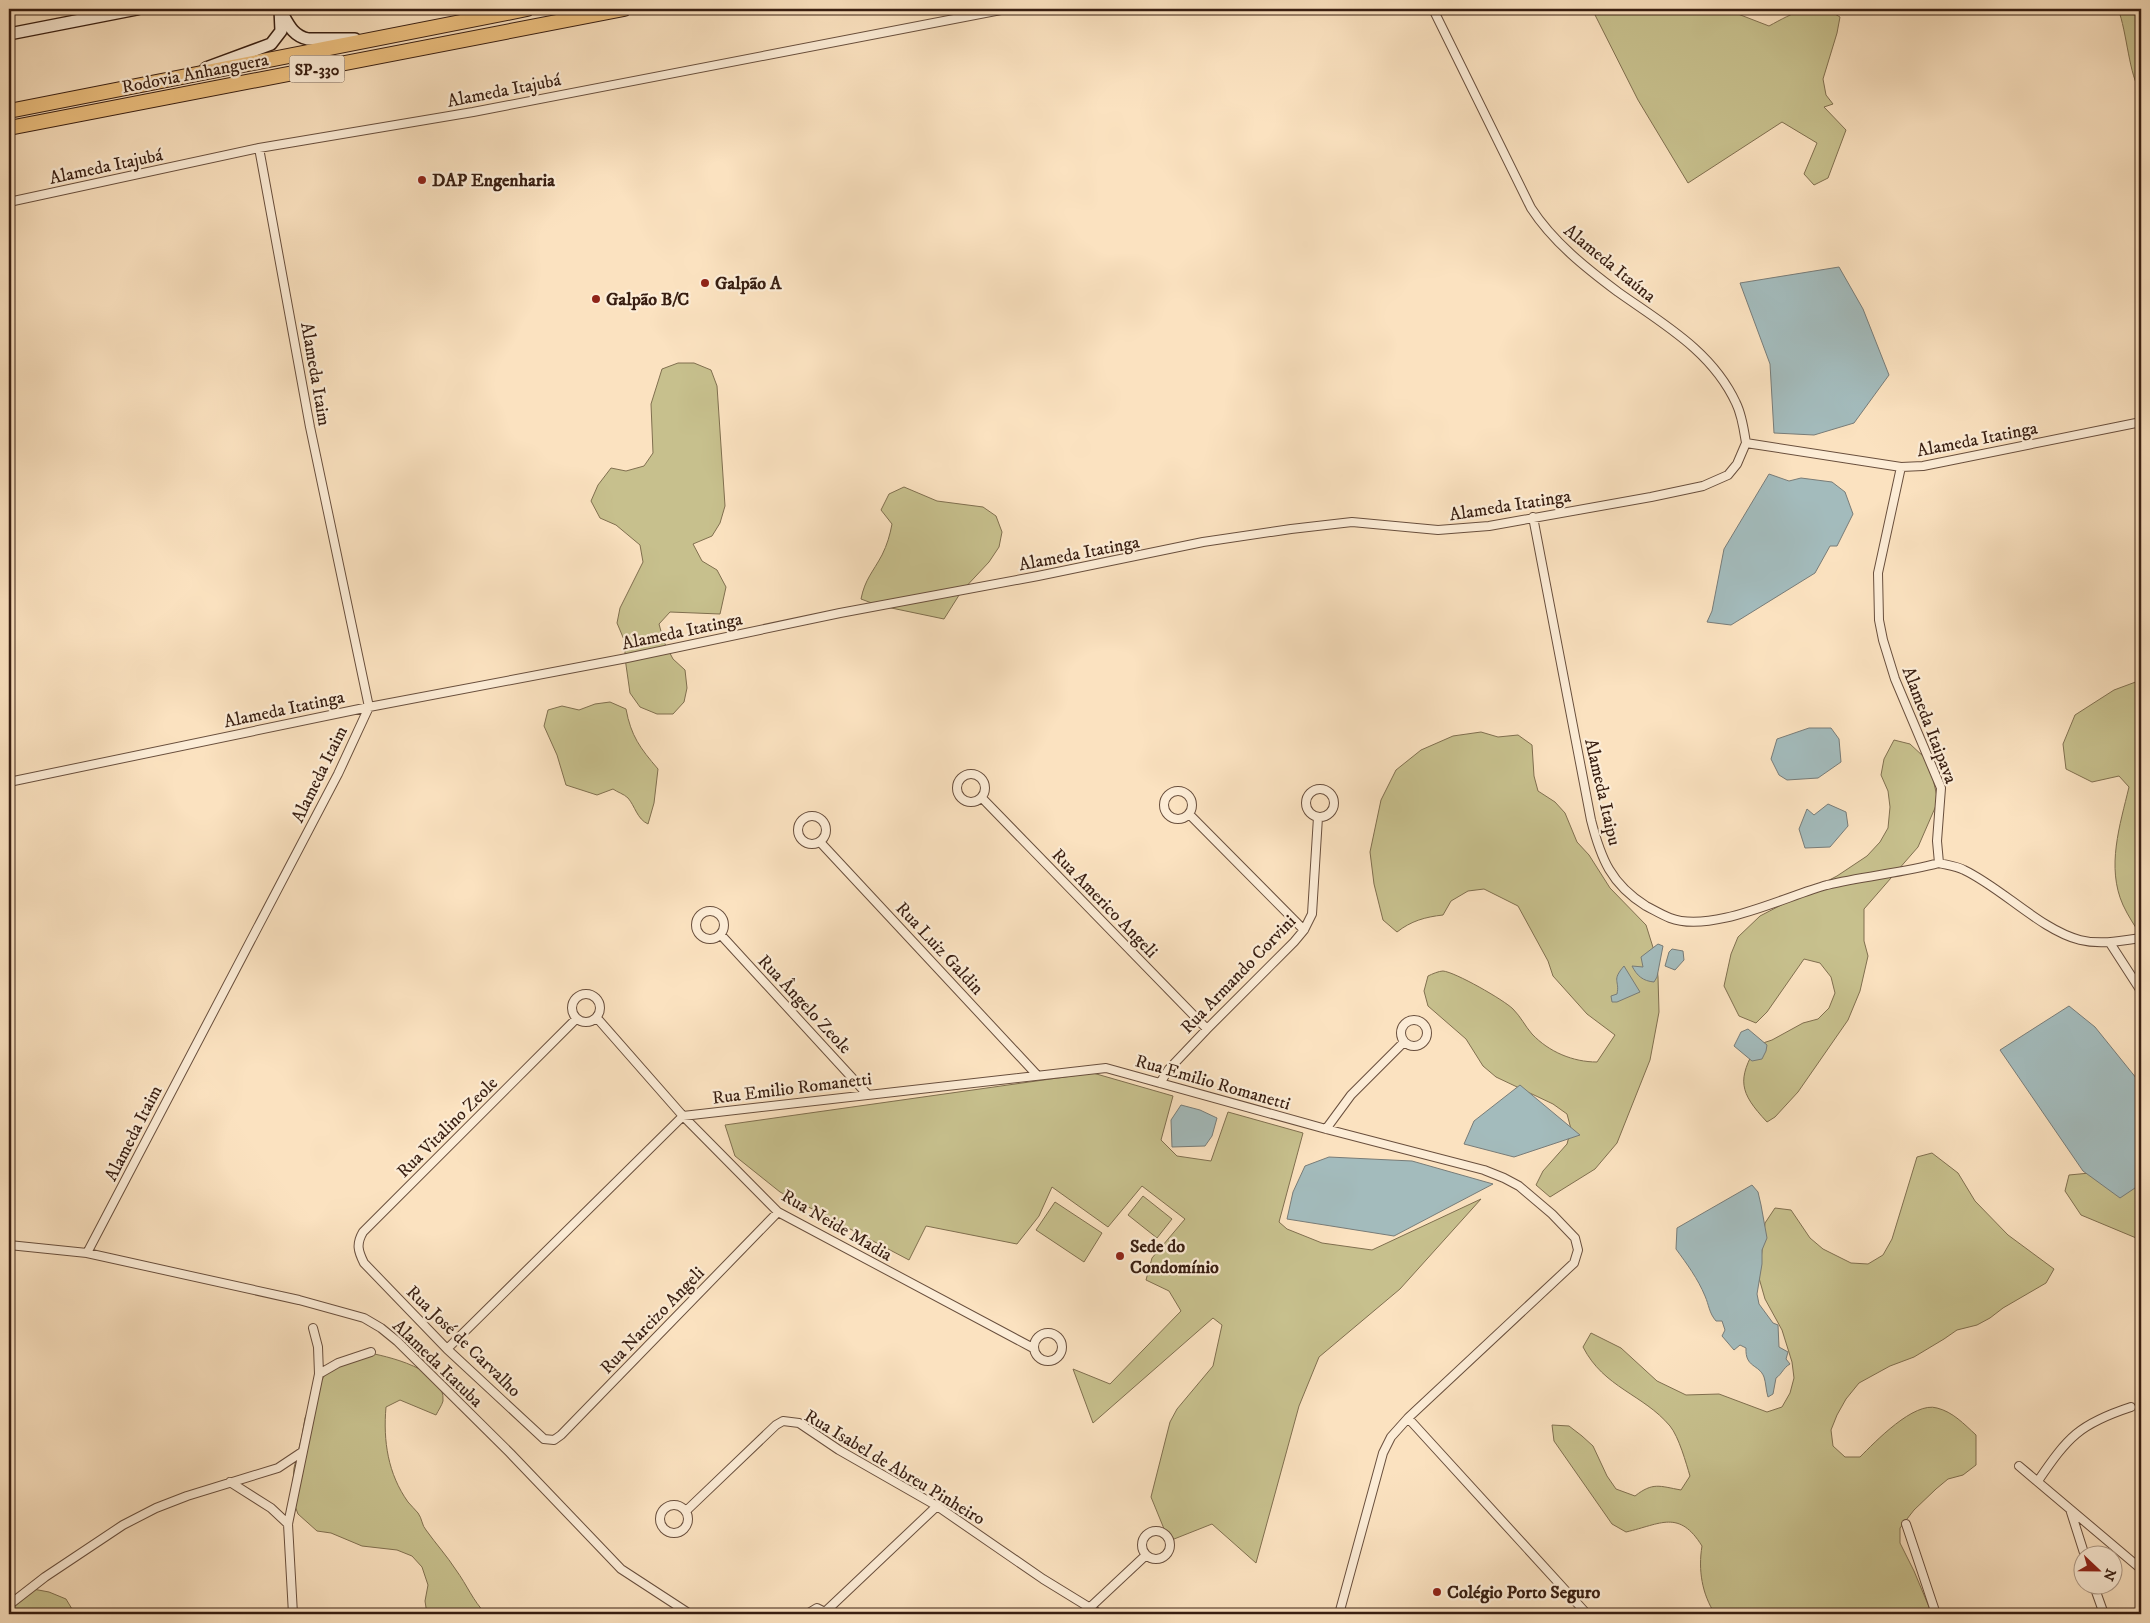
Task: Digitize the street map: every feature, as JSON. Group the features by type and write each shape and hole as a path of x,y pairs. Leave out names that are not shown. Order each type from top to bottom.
{"highway":[{"name":"Rodovia Anhanguera","path":"9,111 527,9"},
{"name":"Rodovia Anhanguera","path":"9,128 624,9"}],"main road":[{"path":"9,34 137,9"},
{"path":"280,9 288,25 300,37 308,39 377,39"},
{"path":"175,79 271,44 281,30 280,9"}],"street":[{"name":"Alameda Itajubá","path":"9,202 259,148 473,112 1006,9"},
{"name":"Alameda Itaúna","path":"1433,9 1527,200 1543,226 1568,252 1688,341 1706,359 1737,404 1746,443"},
{"name":"Alameda Itaim","path":"87,1254 334,782 369,707 310,427 259,148"},
{"name":"Alameda Itatinga","path":"9,782 369,707 627,658 840,613 1058,572 1202,542 1352,522 1438,530 1489,526 1651,497 1718,481 1728,475 1737,464 1746,443 1901,467 1924,466 2141,422"},
{"name":"Alameda Itaipava","path":"1901,467 1878,573 1879,620 1895,679 1941,788 1937,840 1938,862"},
{"name":"Alameda Itaipu","path":"1533,517 1593,829 1598,846 1611,875 1629,895 1671,918 1690,922 1709,920 1736,915 1826,886 1909,871 1938,862"},
{"name":"Rua Americo Angeli","path":"982,798 1207,1029"},
{"path":"1190,815 1304,930"},
{"name":"Rua Armando Corvini","path":"1160,1083 1169,1069 1310,922 1314,903 1318,817"},
{"name":"Rua Luiz Galdin","path":"820,842 1038,1075"},
{"path":"1938,862 1971,874 2069,936 2084,941 2110,943 2141,938"},
{"name":"Rua Ângelo Zeole","path":"721,935 867,1094"},
{"path":"2110,943 2141,991"},
{"path":"586,994 590,994 598,1000 601,1009 597,1018 589,1023 576,1019 572,1010 574,1001 581,995 586,994"},
{"name":"Rua Neide Madia","path":"597,1018 683,1116 778,1212 1033,1348"},
{"name":"Rua Vitalino Zeole","path":"364,1263 358,1249 358,1241 363,1232 576,1019"},
{"path":"1326,1130 1351,1095 1404,1042"},
{"name":"Rua Emilio Romanetti","path":"683,1116 1106,1068 1326,1130 1484,1170 1519,1186 1552,1214 1574,1238 1578,1245 1577,1257 1574,1263 1408,1418 1391,1437 1384,1453 1339,1614"},
{"path":"447,1349 683,1116"},
{"name":"Rua Narcizo Angeli","path":"544,1439 554,1440 561,1435 778,1212"},
{"name":"Alameda Itatuba","path":"9,1245 87,1254 307,1302 364,1318 381,1328 510,1453 622,1569 690,1614"},
{"name":"Rua José de Carvalho","path":"364,1263 447,1349 544,1439"},
{"path":"293,1614 288,1524 319,1374 318,1347 313,1328"},
{"path":"319,1374 338,1363 371,1352"},
{"path":"2038,1481 2061,1446 2083,1427 2102,1417 2131,1407"},
{"path":"1408,1418 1587,1614"},
{"name":"Rua Isabel de Abreu Pinheiro","path":"686,1511 776,1426 783,1421 791,1421 799,1423 839,1450 937,1506 1043,1579 1100,1614"},
{"path":"9,1605 45,1577 123,1525 156,1508 230,1482 278,1468 302,1452"},
{"path":"2019,1466 2141,1569"},
{"path":"230,1482 271,1508 288,1524"},
{"path":"807,1614 817,1608 828,1613 937,1506"},
{"path":"2070,1509 2081,1546"},
{"path":"1906,1524 1936,1614"},
{"path":"1083,1614 1145,1556"},
{"path":"2098,1596 2104,1614"}],"shaded area":[{"path":"1592,9 1725,9 1769,26 1804,10 1821,9 1840,17 1823,79 1826,95 1833,104 1824,107 1846,130 1828,178 1814,185 1804,174 1817,143 1782,122 1688,183 1638,100"},
{"path":"2118,9 2141,9 2141,92 2134,76"},
{"path":"678,363 694,363 711,370 717,386 725,506 720,523 712,536 693,544 702,561 717,570 726,587 720,614 670,612 659,624 664,642 673,659 685,670 687,688 684,702 673,714 657,714 640,707 630,693 625,658 625,642 617,623 620,608 643,562 640,545 616,525 600,518 591,501 598,485 611,468 626,471 644,466 653,453 651,404 662,369"},
{"path":"904,487 937,501 983,507 996,516 1002,532 999,547 989,562 961,592 944,619 877,605 861,599 867,581 882,555 892,524 881,510 889,494"},
{"path":"2141,680 2141,936 2123,905 2118,891 2116,876 2116,846 2129,787 2119,776 2092,782 2066,769 2063,744 2075,715 2114,690"},
{"path":"610,702 626,709 637,741 658,769 654,803 648,824 639,816 625,795 613,789 597,795 566,785 557,755 544,726 548,710 562,706 579,710 595,704"},
{"path":"1481,732 1498,737 1518,735 1532,745 1534,776 1538,791 1555,802 1565,813 1577,842 1589,855 1610,888 1646,925 1656,957 1659,1012 1650,1060 1617,1143 1595,1169 1550,1197 1536,1185 1543,1171 1567,1144 1571,1129 1567,1114 1553,1104 1496,1077 1483,1066 1466,1039 1428,1006 1424,991 1428,976 1443,971 1468,981 1490,993 1513,1009 1530,1031 1546,1046 1570,1058 1597,1062 1615,1035 1587,1014 1553,976 1548,961 1518,906 1484,889 1468,891 1451,901 1443,915 1418,920 1397,932 1383,920 1374,884 1370,852 1381,800 1396,770 1421,750 1453,736"},
{"path":"1894,740 1910,744 1924,757 1931,770 1938,801 1918,847 1864,909 1864,941 1868,956 1860,991 1848,1020 1798,1092 1775,1117 1767,1122 1746,1094 1744,1085 1746,1068 1757,1045 1772,1040 1803,1023 1818,1019 1829,1008 1835,993 1831,977 1820,963 1804,959 1767,1012 1756,1023 1739,1016 1724,986 1731,954 1738,937 1760,916 1837,876 1867,856 1880,842 1888,828 1890,807 1888,791 1881,775 1884,759"},
{"path":"1093,1073 1173,1096 1161,1140 1177,1156 1211,1161 1228,1112 1303,1133 1279,1222 1287,1229 1322,1243 1372,1250 1481,1199 1400,1289 1319,1357 1299,1406 1256,1563 1212,1524 1169,1541 1151,1497 1170,1422 1177,1409 1213,1366 1222,1325 1213,1318 1093,1423 1073,1369 1110,1384 1181,1311 1169,1291 1146,1280 1152,1258 1185,1219 1142,1186 1108,1227 1052,1187 1039,1216 1017,1244 926,1226 909,1260 780,1192 735,1156 725,1125"},
{"path":"1932,1153 1958,1173 1975,1201 2008,1235 2054,1269 2046,1283 2003,1308 1990,1318 1977,1325 1957,1330 1914,1357 1890,1366 1859,1383 1846,1399 1831,1430 1833,1446 1845,1457 1860,1457 1906,1416 1928,1407 1948,1412 1976,1435 1976,1465 1963,1475 1948,1479 1914,1510 1900,1528 1900,1543 1932,1614 1715,1614 1707,1598 1702,1581 1702,1546 1694,1534 1677,1523 1659,1523 1626,1532 1612,1524 1554,1441 1552,1425 1569,1426 1593,1446 1607,1476 1616,1489 1635,1496 1656,1486 1681,1490 1690,1476 1679,1443 1670,1426 1648,1406 1613,1382 1592,1361 1583,1347 1591,1333 1621,1348 1657,1381 1686,1395 1719,1394 1767,1412 1782,1407 1790,1393 1794,1378 1792,1362 1782,1330 1765,1299 1759,1278 1765,1223 1775,1208 1791,1210 1810,1238 1823,1249 1851,1263 1868,1264 1883,1255 1892,1239 1917,1157"},
{"path":"2090,1173 2110,1177 2141,1190 2141,1240 2081,1215 2065,1191 2069,1175"},
{"path":"1143,1196 1172,1219 1157,1238 1128,1215"},
{"path":"1055,1202 1102,1233 1084,1262 1036,1230"},
{"path":"364,1352 413,1366 435,1380 441,1390 443,1401 436,1415 400,1400 386,1407 385,1432 388,1457 401,1491 419,1515 425,1528 453,1565 477,1604 486,1614 427,1614 425,1601 428,1585 422,1567 412,1556 397,1550 362,1546 331,1533 317,1531 298,1514 292,1498 294,1468 305,1418 317,1388 326,1373"},
{"path":"33,1589 49,1592 66,1599 75,1614 9,1614 9,1601"}],"water":[{"path":"1839,267 1863,309 1889,375 1854,423 1814,435 1774,433 1770,364 1740,283"},
{"path":"1769,474 1789,481 1801,478 1832,482 1845,492 1853,514 1837,546 1830,546 1815,573 1731,625 1707,622 1712,611 1724,549"},
{"path":"1809,728 1831,728 1839,739 1841,762 1818,778 1787,780 1779,775 1771,759 1777,739"},
{"path":"1828,804 1846,812 1848,826 1830,847 1805,848 1799,829 1807,809 1814,815"},
{"path":"1658,944 1663,946 1657,977 1654,982 1641,977 1632,966 1643,967 1641,957"},
{"path":"1672,949 1683,951 1684,960 1675,970 1665,966 1669,952"},
{"path":"1624,966 1640,992 1617,1002 1612,1002 1611,996 1617,994 1618,975"},
{"path":"2069,1006 2095,1027 2141,1084 2141,1184 2120,1198 2083,1171 2000,1050"},
{"path":"1748,1029 1767,1045 1762,1059 1752,1061 1734,1046 1741,1032"},
{"path":"1520,1085 1580,1135 1514,1157 1464,1144 1474,1121"},
{"path":"1181,1105 1200,1110 1217,1118 1212,1136 1205,1146 1172,1147 1171,1120"},
{"path":"1329,1157 1412,1161 1493,1184 1394,1236 1287,1219 1293,1192 1305,1166"},
{"path":"1752,1185 1758,1192 1767,1238 1762,1250 1762,1264 1757,1294 1759,1304 1773,1323 1778,1325 1779,1347 1788,1352 1786,1359 1790,1364 1776,1378 1773,1394 1768,1397 1762,1373 1750,1363 1746,1354 1746,1348 1740,1345 1734,1350 1722,1336 1725,1330 1722,1321 1716,1321 1710,1312 1699,1284 1676,1249 1677,1228"}],"place":[{"name":"DAP Engenharia","path":"422,180"},
{"name":"Galpão A","path":"705,283"},
{"name":"Galpão B/C","path":"596,299"},
{"name":"Sede do Condomínio","path":"1120,1256"},
{"name":"Colégio Porto Seguro","path":"1437,1592"}]}
